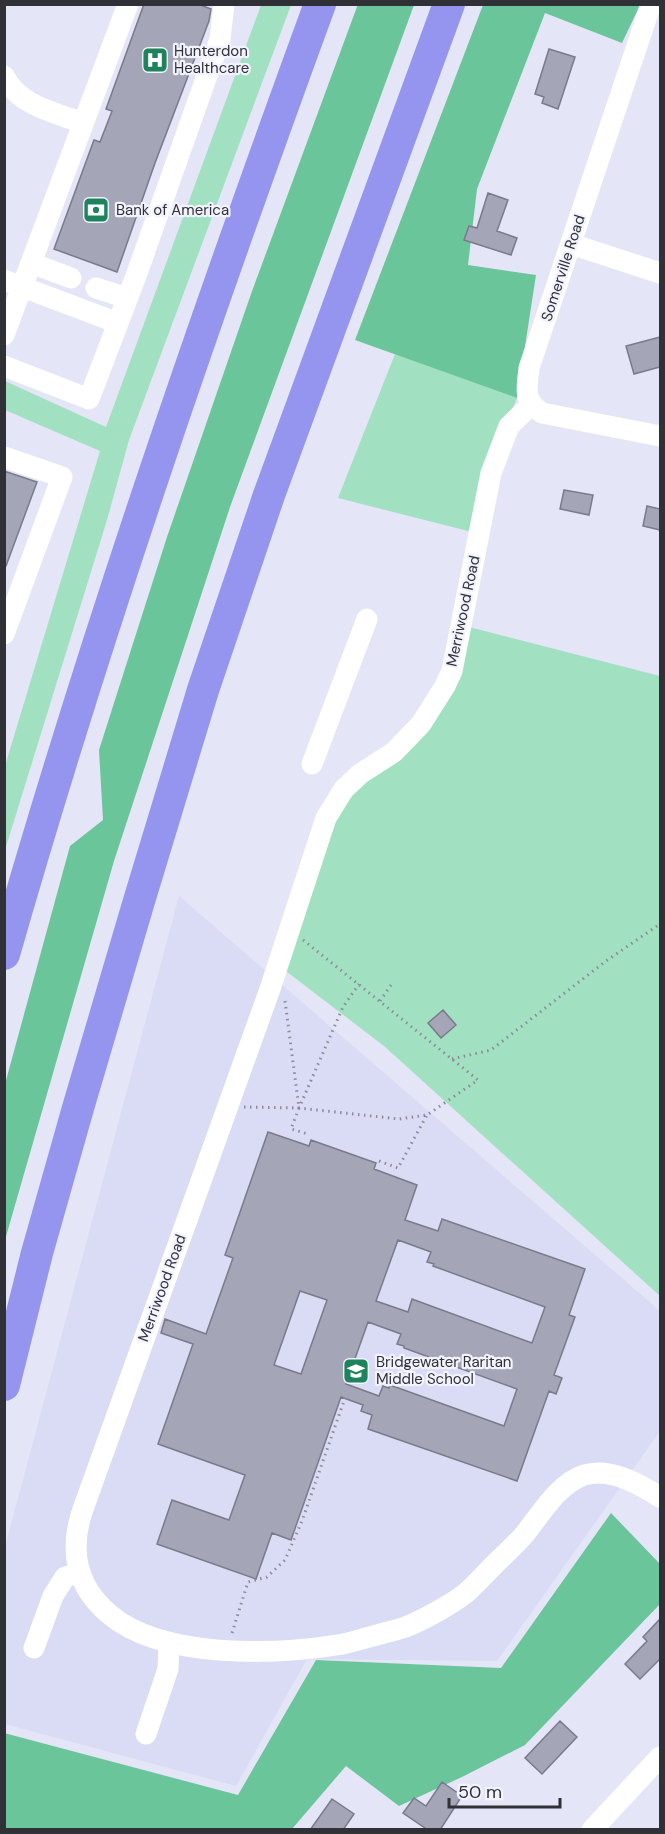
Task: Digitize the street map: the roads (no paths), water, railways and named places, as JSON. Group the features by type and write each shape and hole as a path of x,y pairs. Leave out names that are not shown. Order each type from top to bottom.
{"highway":[{"path":"4,954 90,667 217,290 320,4"},
{"path":"4,1385 37,1253 78,1108 203,690 269,495 449,4"}],"street":[{"path":"4,335 13,284 31,263 128,4"},
{"path":"4,366 89,399 220,39 224,4"},
{"name":"Somerville Road","path":"531,405 527,391 530,368 651,4"},
{"path":"4,76 12,90 23,99 83,123"},
{"path":"571,244 660,273"},
{"path":"31,263 71,278"},
{"path":"13,284 118,323"},
{"path":"96,288 127,298"},
{"path":"531,405 542,412 660,436"},
{"name":"Merriwood Road","path":"531,405 509,426 491,473 452,671 445,686 421,724 394,753 360,774 344,789 326,819 270,989 76,1529 75,1553 80,1572 96,1602 129,1628 169,1642 226,1651 268,1651 340,1644 406,1627 425,1618 465,1594 523,1536 552,1499 570,1482 584,1475 598,1472 611,1474 642,1486 660,1497"},
{"path":"4,457 62,477 4,634"},
{"path":"312,764 367,620"},
{"path":"34,1648 53,1596 65,1577 80,1572"},
{"path":"146,1734 168,1669 169,1642"},
{"path":"592,1830 660,1758"}],"place":[{"name":"Hunterdon Healthcare","path":"155,60"},
{"name":"Bank of America","path":"96,210"},
{"name":"Bridgewater Raritan Middle School","path":"356,1371"}]}
